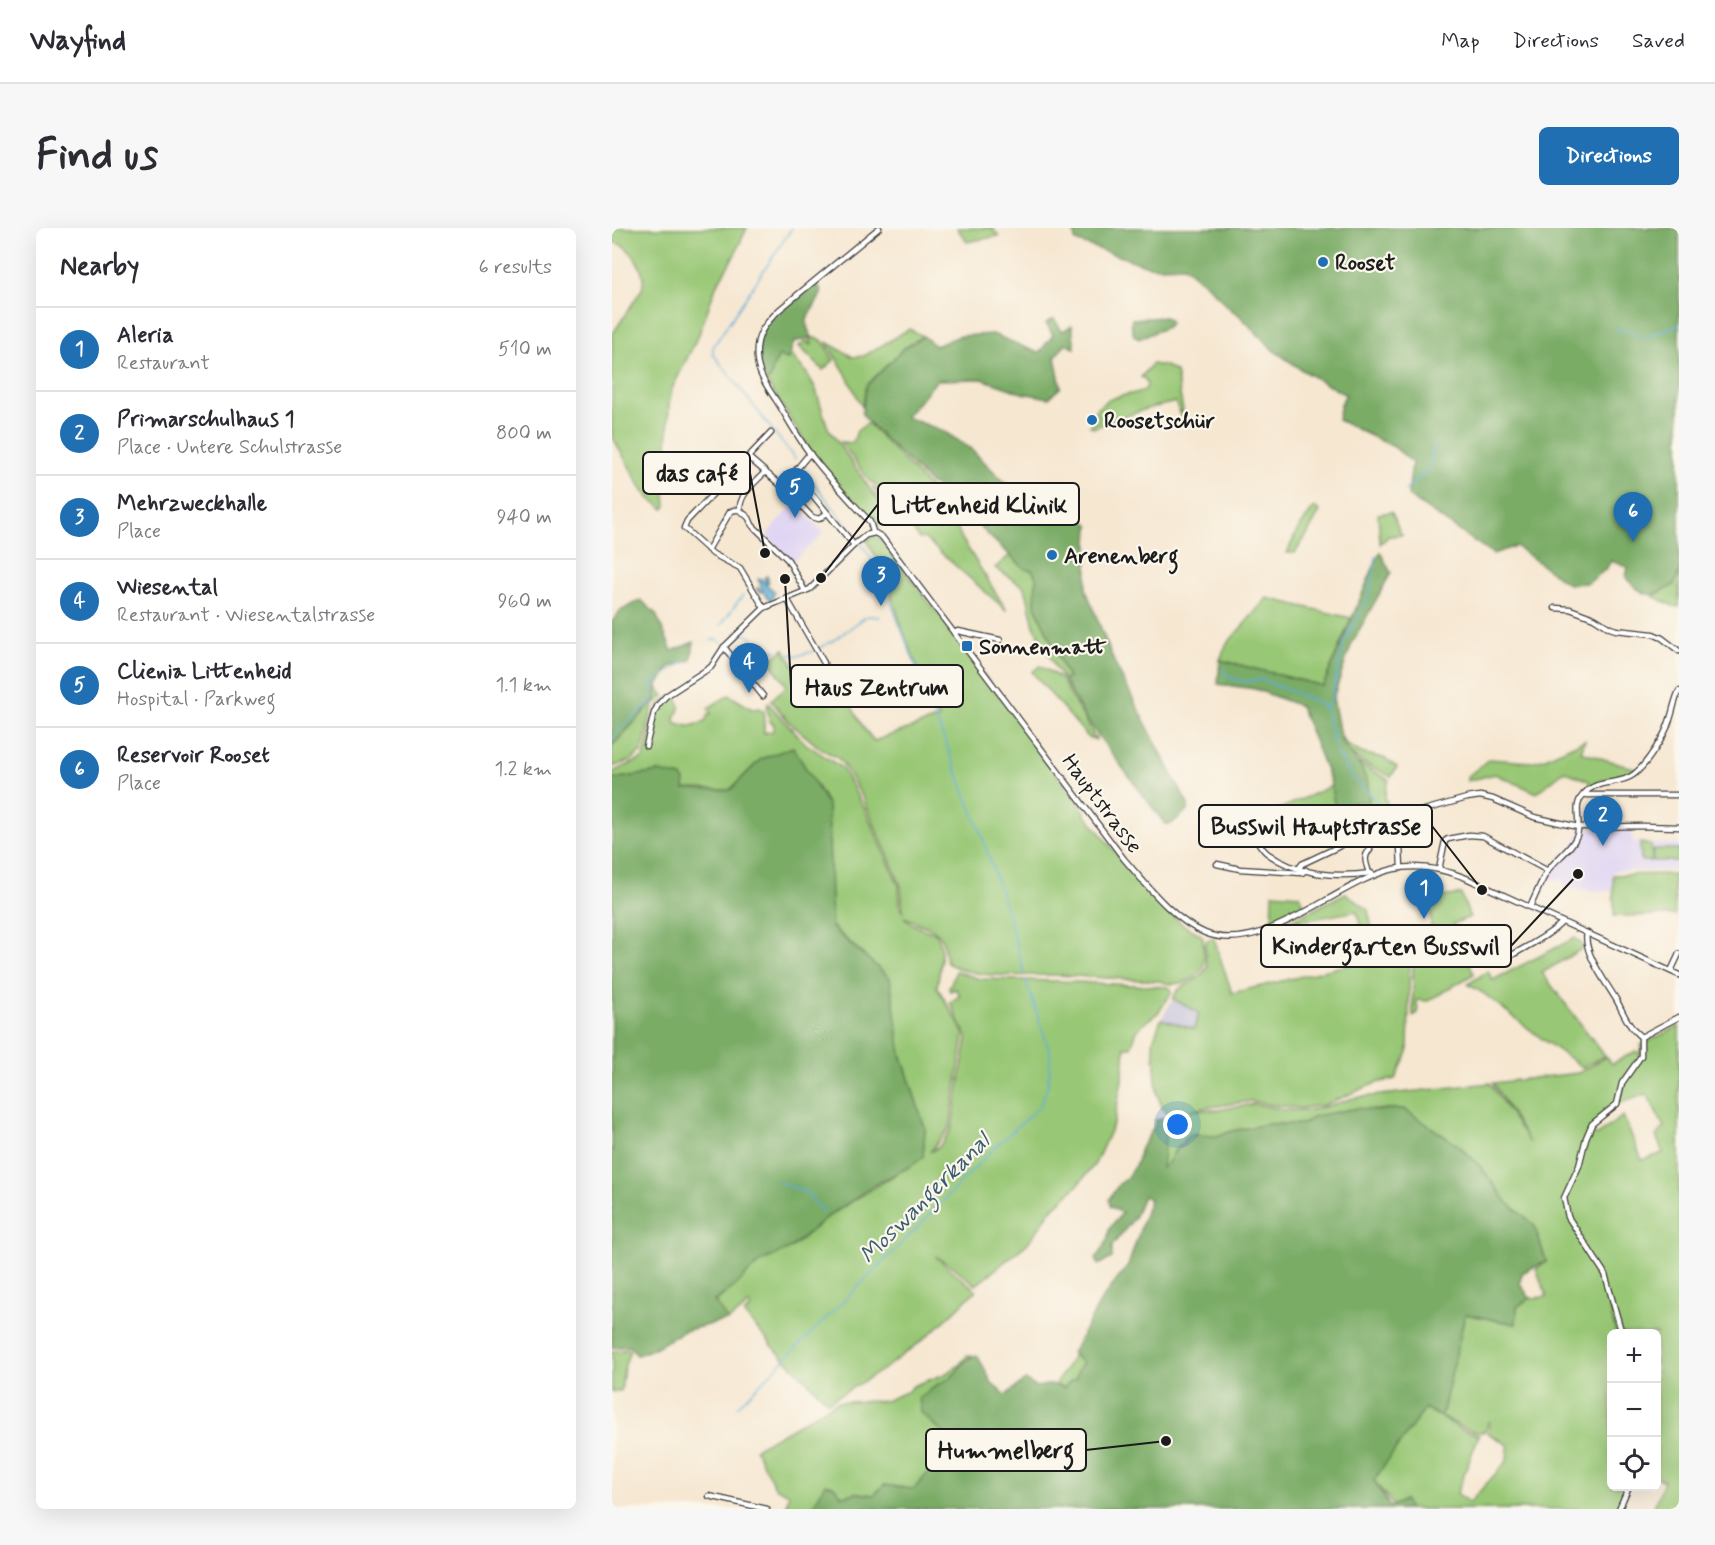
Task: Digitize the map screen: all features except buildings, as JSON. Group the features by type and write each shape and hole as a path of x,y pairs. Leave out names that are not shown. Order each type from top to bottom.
{"street":[{"name":"Hauptstrasse","path":"879,228 778,310 765,324 757,346 757,362 761,376 810,453 870,522 873,532 882,537 1124,859 1163,902 1205,933 1226,937 1245,935 1294,918 1371,874 1401,868 1439,869 1466,878 1679,975"},
{"path":"764,608 740,568 708,550 687,531 685,525 771,433"},
{"path":"810,453 797,467 796,475 855,544"},
{"path":"748,457 784,488 812,517 819,519 827,513"},
{"path":"740,510 744,495 765,472"},
{"path":"708,550 730,512 740,510 788,560 805,591"},
{"path":"646,746 654,713 666,696 711,667 724,647 764,608 813,587 862,537 873,532"},
{"path":"787,599 824,663"},
{"path":"1555,608 1570,609 1616,630 1653,634 1679,651"},
{"path":"954,633 1000,640"},
{"path":"724,647 763,696"},
{"path":"1530,907 1548,871 1577,836 1579,801 1590,788 1597,784 1627,778 1637,771 1666,729 1679,691"},
{"path":"1584,794 1679,795"},
{"path":"1401,868 1399,824 1402,818 1473,797 1486,797 1534,817 1578,828 1679,827"},
{"path":"1439,869 1445,841 1474,834 1489,839 1548,871"},
{"path":"1255,838 1268,854 1299,868 1323,874 1371,874 1365,858 1370,850"},
{"path":"1299,868 1302,864 1342,845"},
{"path":"1216,864 1250,870 1302,873 1306,870"},
{"path":"1502,961 1550,932 1562,922"},
{"path":"1587,933 1586,940 1596,964 1634,1031 1641,1037 1641,1056 1622,1083 1617,1104 1592,1124 1579,1166 1564,1198 1568,1217 1605,1274 1621,1329"},
{"path":"1671,971 1679,954"},
{"path":"1641,1037 1679,1017"},
{"path":"1618,1509 1627,1491"},
{"path":"709,1496 767,1509"}],"shaded area":[{"path":"795,503 824,533 793,561 766,535"},
{"path":"1631,827 1633,842 1679,844 1679,870 1613,871 1612,892 1578,889 1565,886 1560,880 1548,879 1584,829"},
{"path":"1173,999 1199,1013 1194,1030 1161,1019"}],"green space":[{"path":"612,228 747,228 716,286 699,334 672,389 669,405 666,506 664,509 650,499 642,489 612,436 612,335 642,289 643,278 640,267 630,252 618,243 612,242"},
{"path":"957,228 992,228 999,236 967,242"},
{"path":"1074,228 1679,228 1679,571 1674,585 1653,594 1643,593 1626,577 1628,567 1611,561 1606,569 1588,583 1568,584 1516,546 1493,554 1408,496 1412,462 1394,447 1338,420 1341,402 1346,395 1305,372 1273,350 1237,313 1184,266 1148,266 1075,241"},
{"path":"814,284 817,284 822,291 807,318 808,330 812,337 794,342 788,359 779,356 773,367 771,378 766,381 760,368 758,351 764,325"},
{"path":"1164,317 1169,319 1170,323 1167,327 1139,339 1134,336 1132,319"},
{"path":"1054,319 1062,331 1072,326 1075,348 1065,344 1055,357 1061,387 1049,398 1022,393 982,379 937,380 906,417 943,431 970,448 1045,522 1077,514 1089,525 1086,590 1115,664 1188,805 1188,810 1171,824 1165,824 1088,722 1064,680 1068,678 1035,606 1036,578 1032,570 1025,569 987,534 949,493 931,484 862,414 866,386 904,348 923,336 936,346 959,336 993,334 1039,353 1053,335 1046,323"},
{"path":"909,329 923,336 904,348 866,386 862,407 845,372 826,342 853,357 864,356"},
{"path":"814,338 822,340 834,360 823,370 799,346 806,341 811,345 809,340"},
{"path":"790,354 806,372 815,387 828,428 879,502 881,518 879,528 875,525 878,521 874,516 866,515 816,459 766,381 771,378 772,367 780,355 788,359"},
{"path":"1152,364 1166,366 1176,372 1184,416 1181,416 1176,402 1146,409 1093,428 1090,426 1099,417 1095,412 1105,402 1145,390 1147,385 1145,379 1141,377"},
{"path":"868,423 936,494 927,498 942,518 954,520 962,539 1007,611 924,538 919,539 900,510 883,506 873,487 936,518 869,481 841,442 853,443 857,431"},
{"path":"1314,507 1320,511 1308,533 1295,553 1287,553 1297,531"},
{"path":"1391,512 1402,535 1389,536 1380,544 1378,514"},
{"path":"874,536 882,540 945,622 1085,812 1085,816 1151,894 1183,925 1200,934 1203,938 1204,960 1203,968 1194,978 1183,983 1169,984 1159,981 1057,975 1015,976 973,972 947,963 940,935 931,929 904,917 918,927 936,933 941,953 937,987 964,1035 950,1127 930,1152 939,1147 952,1128 967,1037 950,1002 960,996 956,989 950,991 949,988 956,971 980,979 1168,987 1172,992 1159,1012 1137,1031 1131,1047 1125,1047 1123,1075 1114,1122 1095,1164 1077,1186 1049,1212 1027,1244 976,1285 951,1265 935,1256 976,1290 945,1320 899,1358 828,1402 744,1314 751,1307 749,1304 727,1321 714,1300 717,1301 759,1262 791,1248 829,1216 923,1157 925,1129 900,1051 890,979 831,925 828,806 793,748 761,759 730,790 683,789 659,772 612,779 612,772 644,757 656,712 667,699 676,695 680,707 675,718 676,724 690,726 705,722 708,714 711,714 708,708 729,695 752,709 760,708 764,711 764,733 773,731 774,724 770,722 768,703 806,744 842,768 865,809 899,886 903,913 901,886 863,798 843,764 837,757 821,749 789,722 771,700 787,686 769,661 784,649 809,692 835,676 863,727 874,741 939,718 909,646 882,570 866,540"},
{"path":"1380,552 1391,573 1352,643 1333,698 1341,741 1361,767 1368,783 1369,802 1349,803 1336,813 1330,780 1300,706 1255,689 1218,684 1220,660 1323,686"},
{"path":"1010,555 1025,569 1032,570 1036,578 1035,606 1068,678 1064,680 1034,626 1023,586 995,568"},
{"path":"1679,571 1679,607 1653,596 1674,585"},
{"path":"1267,598 1351,618 1323,686 1220,660 1226,645"},
{"path":"641,600 656,614 672,651 694,642 691,660 670,667 657,686 656,699 612,746 612,622 620,611"},
{"path":"1040,666 1059,677 1063,682 1096,740 1088,737 1032,672"},
{"path":"657,686 664,696 653,706 642,751 632,760 612,767 612,746 656,699"},
{"path":"1340,735 1347,745 1361,753 1384,758 1397,767 1391,777 1353,756 1347,750"},
{"path":"1585,740 1581,752 1637,769 1590,786 1589,781 1564,771 1537,793 1495,774 1467,781 1467,777 1489,759 1531,762"},
{"path":"793,747 828,805 832,928 890,978 901,1054 925,1128 923,1157 911,1166 876,1184 827,1217 789,1249 760,1262 733,1288 714,1301 728,1320 684,1331 653,1349 637,1355 630,1346 612,1348 612,779 659,772 682,777 685,781 684,789 730,790 761,759"},
{"path":"1359,763 1389,780 1385,797 1392,813 1391,816 1378,820 1369,802 1368,790"},
{"path":"1331,786 1336,813 1324,825 1296,838 1259,831 1260,825 1248,821 1249,811 1264,816"},
{"path":"1640,843 1651,845 1652,861 1641,861"},
{"path":"1653,849 1679,849 1679,861 1653,861"},
{"path":"1674,874 1675,915 1614,916 1613,875"},
{"path":"1273,893 1300,895 1306,909 1272,925"},
{"path":"1346,893 1368,910 1372,929 1384,944 1407,935 1410,947 1408,1052 1395,1079 1376,1083 1324,1105 1301,1108 1251,1101 1190,1110 1218,1110 1254,1104 1286,1110 1310,1110 1353,1098 1490,1083 1529,1142 1493,1083 1578,1073 1606,1057 1612,1064 1636,1051 1640,1055 1641,1045 1679,1026 1679,1509 1653,1509 1664,1481 1661,1480 1661,1329 1617,1329 1610,1309 1615,1329 1607,1329 1607,1491 1627,1491 1619,1509 1408,1509 1404,1500 1394,1506 1374,1481 1371,1469 1425,1408 1463,1430 1479,1435 1457,1493 1469,1503 1507,1461 1508,1445 1488,1433 1490,1422 1485,1431 1476,1432 1439,1415 1443,1411 1465,1314 1515,1324 1517,1307 1530,1298 1547,1297 1536,1269 1546,1261 1534,1225 1507,1202 1480,1166 1459,1146 1404,1109 1315,1116 1303,1124 1268,1124 1217,1136 1190,1135 1174,1151 1168,1165 1160,1170 1164,1125 1171,1117 1181,1112 1168,1115 1162,1108 1157,1093 1153,1041 1161,1019 1194,1029 1199,1013 1173,999 1179,989 1199,977 1207,968 1206,941 1214,939 1232,993 1368,960 1357,911 1285,924","holes":["1647,1094 1664,1127 1656,1136 1663,1153 1642,1160 1623,1116 1597,1135 1589,1133 1617,1104"]},
{"path":"1461,894 1470,917 1453,924 1474,974 1428,1001 1417,1000 1418,1013 1413,1016 1413,942 1416,940 1417,930 1431,927 1430,899"},
{"path":"1575,938 1585,947 1542,973 1605,1056 1582,1067 1468,984 1488,971 1493,980"},
{"path":"1358,1108 1377,1111 1404,1109 1459,1146 1480,1166 1507,1202 1534,1225 1546,1261 1522,1273 1520,1284 1530,1298 1517,1307 1516,1324 1465,1314 1443,1411 1439,1416 1425,1408 1374,1480 1390,1507 1405,1500 1408,1509 815,1509 814,1504 825,1484 834,1486 842,1496 856,1493 874,1495 884,1485 914,1489 934,1466 948,1460 956,1446 921,1412 919,1398 951,1378 966,1360 977,1355 993,1385 1006,1395 1025,1380 1036,1387 1052,1384 1064,1388 1076,1378 1083,1363 1072,1353 1102,1299 1128,1266 1150,1199 1143,1196 1134,1218 1112,1246 1112,1258 1098,1265 1096,1258 1107,1241 1109,1229 1122,1213 1110,1206 1109,1199 1136,1164 1141,1148 1154,1127 1155,1120 1169,1117 1164,1126 1162,1168 1190,1135 1217,1136 1268,1124 1303,1124 1315,1116"},
{"path":"630,1350 624,1368 621,1391 612,1392 612,1352"},
{"path":"1074,1355 1083,1363 1076,1378 1064,1388 1055,1385"},
{"path":"967,1356 974,1356 966,1360 951,1378 937,1385 921,1412 956,1446 948,1460 934,1466 914,1490 884,1485 874,1495 856,1493 842,1496 834,1486 815,1504 815,1509 786,1509 789,1494 775,1487 755,1449 837,1402 885,1401 909,1391 913,1386 945,1374 958,1366"}],"water":[{"path":"767,576 769,582 766,584 774,591 773,598 770,600 762,592 758,579 765,583 764,578"}],"waterway":[{"name":"Moswangerkanal","path":"792,228 713,347 713,354 795,459"},
{"path":"1615,330 1626,330 1643,338 1679,325"},
{"path":"1405,491 1430,467 1434,446"},
{"path":"804,470 875,564 885,589"},
{"path":"1376,556 1367,600 1344,642 1331,701 1325,709 1337,753 1352,777 1376,800 1387,818"},
{"path":"721,625 743,595"},
{"name":"Moswangerkanal","path":"889,598 982,836 1008,914 1024,973"},
{"path":"819,648 867,616 880,617"},
{"path":"731,645 744,633 765,651 777,651"},
{"path":"711,640 717,639 723,643"},
{"path":"789,654 797,656 814,651"},
{"path":"612,740 616,731 649,704 653,698 653,683 686,660"},
{"path":"1223,668 1226,675 1233,679 1247,682 1260,679 1318,702 1325,709"},
{"name":"Moswangerkanal","path":"738,1406 995,1147 1040,1106 1047,1088 1050,1053 1026,980"},
{"path":"778,1182 803,1191 825,1212"}],"place":[{"name":"Rooset","path":"1323,262"},
{"name":"Roosetschür","path":"1092,420"},
{"name":"Clienia Littenheid","path":"795,518"},
{"name":"Reservoir Rooset","path":"1633,542"},
{"name":"das café","path":"765,553"},
{"name":"Arenenberg","path":"1052,555"},
{"name":"Littenheid Klinik","path":"821,578"},
{"name":"Haus Zentrum","path":"785,579"},
{"name":"Mehrzweckhalle","path":"881,606"},
{"name":"Sonnenmatt","path":"967,646"},
{"name":"Wiesental","path":"749,693"},
{"name":"Primarschulhaus 1","path":"1603,846"},
{"name":"Kindergarten Busswil","path":"1578,874"},
{"name":"Busswil Hauptstrasse","path":"1482,890"},
{"name":"Aleria","path":"1424,919"},
{"name":"Hummelberg","path":"1166,1441"}]}
